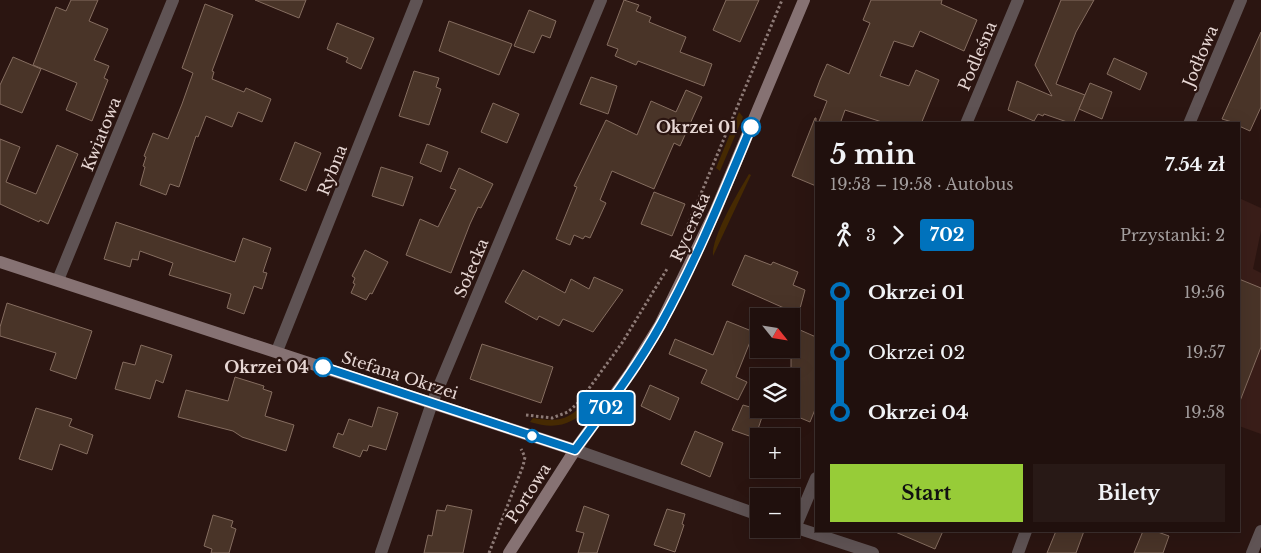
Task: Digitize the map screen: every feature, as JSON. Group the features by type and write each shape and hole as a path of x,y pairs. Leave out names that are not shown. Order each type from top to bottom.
{"street":[{"name":"Kwiatowa","path":"58,280 173,0"},
{"name":"Rybna","path":"277,351 417,0"},
{"name":"Sołecka","path":"381,553 432,403 601,0"},
{"name":"Rycerska","path":"575,450 631,372 683,282 719,204 804,0"},
{"name":"Podleśna","path":"967,122 1018,0"},
{"name":"Jodłowa","path":"1190,122 1241,0"},
{"name":"Stefana Okrzei","path":"0,262 575,450 750,512"},
{"name":"Portowa","path":"509,553 575,450"},
{"path":"800,512 815,480"},
{"path":"800,529 873,553"},
{"path":"1252,553 1261,531"},
{"path":"1018,553 1026,532"}],"path":[{"path":"680,243 782,0"},
{"path":"526,415 552,418 568,412 579,402 622,342 668,268"},
{"path":"489,553 523,466 525,457 520,447 515,444"}],"shaded area":[{"path":"739,112 743,117 720,171 716,168"},
{"path":"749,174 751,175 713,256 716,238 721,226"},
{"path":"1240,198 1261,208 1261,231 1253,269 1261,273 1261,434 1240,426"},
{"path":"585,401 591,405 578,417 564,424 548,426 530,422 533,418 562,419 574,413"}],"building":[{"path":"71,0 98,0 89,21 108,29 94,60 109,66 104,78 108,80 92,121 66,110 77,83 33,65 56,7 66,11"},
{"path":"255,0 306,0 299,18"},
{"path":"624,0 639,5 636,11 651,17 649,22 686,37 680,52 712,64 704,86 638,61 636,65 615,56 618,49 607,45"},
{"path":"726,0 759,0 740,42 713,30"},
{"path":"871,0 942,0 941,4 977,20 964,51 920,31 913,47 894,41 880,76 909,86 916,70 939,80 922,122 882,122 845,110 841,122 819,122 827,101 814,96 820,80 827,64 849,74 870,23 863,20"},
{"path":"1061,0 1094,0 1076,32 1056,84 1085,95 1074,122 1067,122 1044,114 1043,116 1038,114 1034,121 1008,110 1017,81 1052,96 1035,65"},
{"path":"205,4 233,15 212,71 214,72 212,79 244,92 246,88 271,99 262,122 238,112 232,127 206,116 198,137 196,136 179,187 170,184 166,195 140,185 145,167 143,166 146,157 144,156 153,133 168,139 193,73 182,68"},
{"path":"529,10 556,21 550,38 542,35 534,53 514,46"},
{"path":"449,21 512,44 499,75 439,51"},
{"path":"337,23 374,38 361,69 346,62 348,58 327,49"},
{"path":"1261,32 1261,107 1250,131 1240,126 1240,122 1222,119"},
{"path":"13,57 41,69 22,113 0,104 0,85"},
{"path":"1114,58 1147,73 1140,90 1107,74"},
{"path":"414,71 439,78 436,87 441,89 429,125 399,116"},
{"path":"591,77 617,86 608,114 580,104"},
{"path":"1090,83 1112,92 1102,119 1079,109"},
{"path":"686,90 702,97 680,146 674,143 654,189 612,171 600,200 606,203 590,238 585,236 583,239 574,235 570,245 556,239 577,187 574,186 606,120 637,135 651,101 676,112"},
{"path":"493,103 519,114 507,143 481,132"},
{"path":"815,118 816,118 815,186 792,176"},
{"path":"0,139 20,147 6,182 36,194 57,145 78,154 48,224 40,220 39,222 0,204"},
{"path":"295,142 321,153 306,191 280,180"},
{"path":"427,144 448,152 441,172 420,163"},
{"path":"381,167 413,177 403,206 372,196"},
{"path":"459,168 493,184 481,208 478,207 451,273 406,255 420,219 438,227 456,190 450,188"},
{"path":"654,192 685,204 672,236 641,224"},
{"path":"116,222 235,262 243,238 271,248 263,272 267,273 262,289 254,286 244,314 227,308 231,294 169,275 173,263 140,251 138,260 132,259 130,267 104,259"},
{"path":"365,250 388,262 372,294 370,293 366,300 351,293 355,284 353,283 355,278 352,276"},
{"path":"745,255 771,265 773,262 798,272 793,285 805,290 800,309 784,308 732,285"},
{"path":"523,270 565,293 571,279 589,289 594,277 623,290 593,332 563,319 559,326 539,316 537,320 505,302"},
{"path":"1240,279 1261,288 1261,347 1240,401"},
{"path":"7,303 92,331 76,379 50,370 56,353 0,336 0,327"},
{"path":"727,321 750,330 750,342 736,377 747,382 738,400 701,383 707,370 669,354 675,339 713,355"},
{"path":"800,330 815,337 815,410 810,422 800,418 800,368 791,368 791,358 800,358"},
{"path":"482,344 553,367 541,403 470,379"},
{"path":"141,345 172,355 163,383 156,380 150,399 115,389 123,362 135,365"},
{"path":"235,377 264,386 263,389 272,392 265,416 294,425 286,451 242,437 233,431 178,417 186,390 228,401"},
{"path":"650,385 679,398 670,420 641,406"},
{"path":"743,405 750,407 750,418 762,418 758,428 750,428 750,436 732,430"},
{"path":"378,407 398,413 386,450 369,445 367,451 363,450 360,457 333,447 338,433 343,435 349,419 372,427"},
{"path":"36,408 72,419 69,426 93,435 87,454 60,444 52,470 19,459"},
{"path":"695,431 723,443 710,477 681,464"},
{"path":"447,505 472,510 463,553 424,553 428,535 432,536 437,510 445,511"},
{"path":"584,506 609,515 597,553 578,553 584,533 576,531"},
{"path":"667,509 685,514 682,524 684,525 675,552 654,545"},
{"path":"213,515 233,521 231,527 236,529 229,553 211,553 212,549 204,546"},
{"path":"895,532 943,532 935,549"},
{"path":"1056,532 1084,532 1076,553 1047,553"},
{"path":"1143,532 1158,532 1169,536 1163,553 1134,553"}],"bus line":[{"name":"702","path":"323,367 575,450 631,372 660,325 683,282 751,127"}],"place":[{"name":"Okrzei 01","path":"751,127"},
{"name":"Okrzei 04","path":"323,367"}]}
